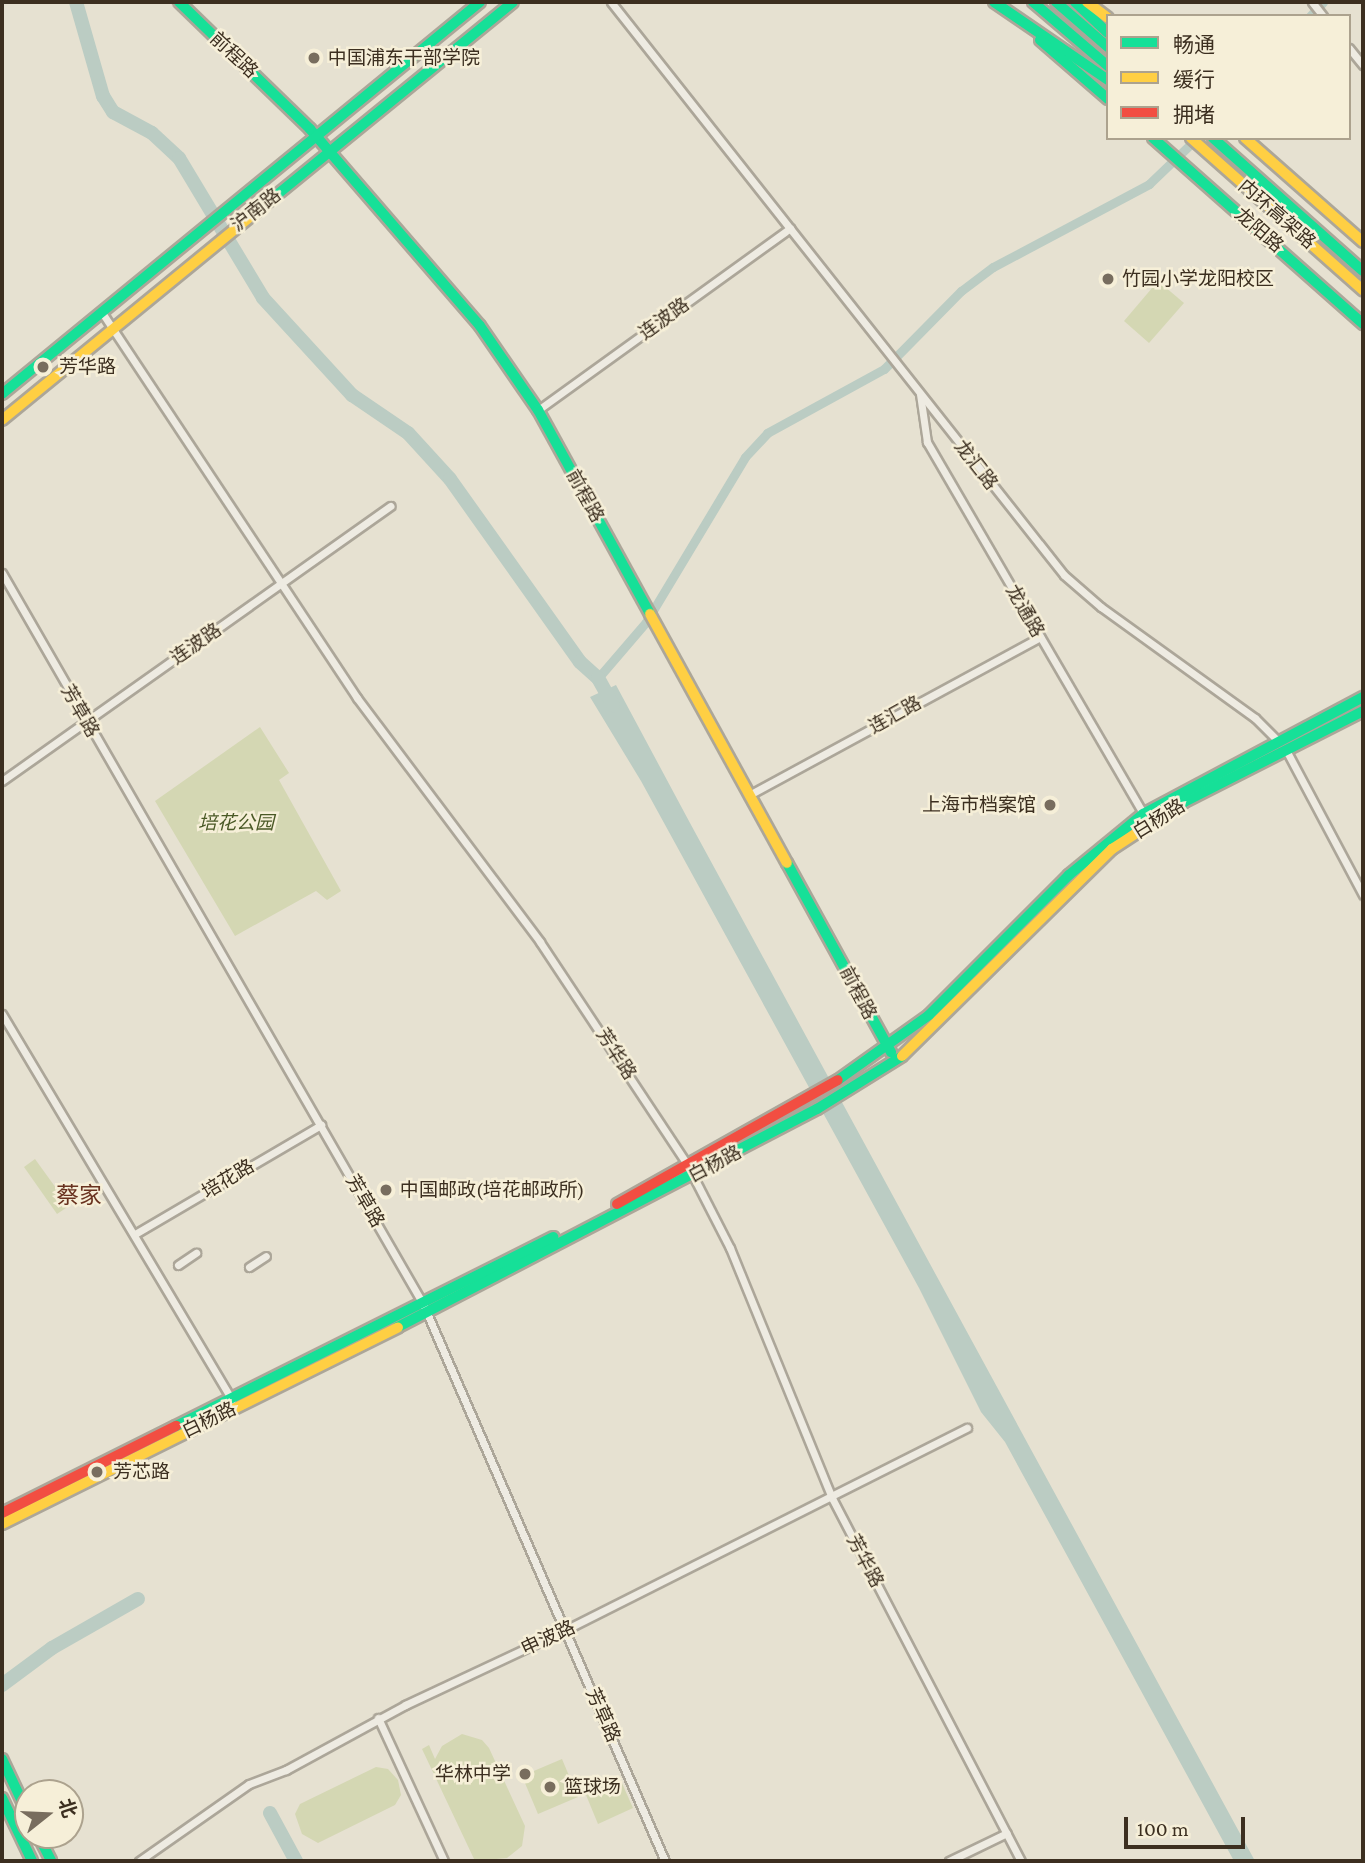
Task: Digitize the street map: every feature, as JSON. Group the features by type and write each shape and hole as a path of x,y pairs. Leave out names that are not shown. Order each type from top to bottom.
{"main road":[{"name":"前程路","path":"179,2 315,136 480,326 538,410 888,1048 897,1059"},
{"name":"沪南路","path":"2,394 229,204 480,2"},
{"name":"沪南路","path":"2,420 113,326 513,2"},
{"path":"994,2 1106,79"},
{"path":"994,2 1106,97"},
{"path":"1033,2 1106,64"},
{"path":"1056,2 1106,45"},
{"path":"1075,2 1106,31"},
{"path":"1087,2 1106,16"},
{"name":"龙阳路","path":"1155,140 1363,324"},
{"path":"1181,140 1204,155"},
{"name":"内环高架路","path":"1193,140 1204,155 1289,224 1363,290"},
{"name":"内环高架路","path":"1217,140 1363,271"},
{"path":"1247,140 1363,242"},
{"name":"白杨路","path":"690,1171 888,1048 929,1014 1069,875 1146,819 1282,746 1363,697"},
{"name":"白杨路","path":"1282,746 1363,710"},
{"name":"白杨路","path":"2,1513 425,1309 690,1171 817,1109 897,1059 967,997 1079,878 1146,819"},
{"name":"白杨路","path":"2,1524 234,1403"},
{"path":"2,1759 14,1784"},
{"path":"2,1798 32,1861"}],"street":[{"name":"龙汇路","path":"611,2 919,393 1074,584 1255,718 1282,746 1363,895"},
{"path":"1351,50 1363,65"},
{"name":"连波路","path":"538,410 790,228"},
{"name":"芳华路","path":"100,311 113,326 357,698 570,985 690,1171 730,1248 832,1498 1021,1861"},
{"name":"龙通路","path":"919,393 927,442 1146,819"},
{"name":"连波路","path":"2,781 391,506"},
{"name":"芳草路","path":"2,573 425,1309 665,1861"},
{"name":"连汇路","path":"751,794 1040,637"},
{"path":"2,1014 234,1403"},
{"name":"培花路","path":"135,1234 321,1125"},
{"path":"178,1265 196,1253"},
{"path":"249,1267 266,1256"},
{"name":"申波路","path":"139,1861 243,1787 286,1770 378,1718 565,1630 967,1428"},
{"path":"378,1718 444,1861"},
{"path":"949,1861 1007,1833"}],"green space":[{"path":"1158,281 1184,303 1149,343 1124,321"},
{"name":"培花公园","path":"260,727 289,773 279,780 341,891 327,900 316,891 235,936 155,801"},
{"path":"35,1159 69,1206 57,1214 24,1167"},
{"path":"462,1734 482,1740 489,1748 525,1826 522,1846 507,1858 475,1861 422,1749 429,1745 435,1759 442,1746"},
{"name":"篮球场","path":"562,1759 578,1797 538,1814 522,1776"},
{"path":"376,1767 388,1769 398,1780 401,1795 395,1805 318,1843 302,1834 295,1814 300,1804"},
{"path":"621,1781 633,1808 598,1824 586,1795"}],"shaded area":[{"path":"616,685 1255,1861 1234,1861 1005,1442 981,1412 919,1288 641,781 590,697"}],"waterway":[{"path":"76,2 103,96 113,112 152,133 179,158 263,298 352,395 408,433 450,479 580,662 598,678 613,705"},
{"path":"1312,14 1323,2"},
{"path":"598,678 646,622 745,457 767,433 884,369 961,291 993,267 1149,184 1195,140"},
{"path":"2,1685 52,1648 138,1599"},
{"path":"270,1813 296,1861"}],"traffic: fast":[{"path":"179,2 310,129 480,326 538,410 650,614"},
{"path":"2,394 480,2"},
{"path":"257,211 513,2"},
{"path":"994,2 1106,79"},
{"path":"1033,2 1106,64"},
{"path":"1056,2 1106,45"},
{"path":"1075,2 1106,31"},
{"path":"1040,40 1106,97"},
{"path":"1155,140 1363,324"},
{"path":"1215,140 1363,271"},
{"path":"838,1080 929,1015 1069,875 1143,814 1363,697"},
{"path":"1138,832 1184,802 1363,711"},
{"path":"787,863 891,1052"},
{"path":"398,1327 817,1109 902,1056"},
{"path":"176,1426 553,1237"},
{"path":"2,1759 14,1784"},
{"path":"2,1798 32,1861"},
{"path":"45,1849 51,1861"}],"traffic: slow":[{"path":"1087,2 1106,16"},
{"path":"1193,140 1363,290"},
{"path":"1247,140 1363,242"},
{"path":"2,420 257,211"},
{"path":"650,614 787,863"},
{"path":"902,1056 1112,849 1138,832"},
{"path":"2,1524 398,1327"}],"traffic: jam":[{"path":"617,1204 838,1080"},
{"path":"2,1513 176,1426"}],"place":[{"name":"中国浦东干部学院","path":"314,58"},
{"name":"竹园小学龙阳校区","path":"1108,279"},
{"name":"芳华路","path":"43,367"},
{"name":"上海市档案馆","path":"1050,805"},
{"name":"中国邮政(培花邮政所)","path":"386,1190"},
{"name":"芳芯路","path":"97,1472"},
{"name":"华林中学","path":"525,1774"},
{"name":"篮球场","path":"550,1787"}],"district":[{"name":"蔡家","path":"79,1195"}]}
